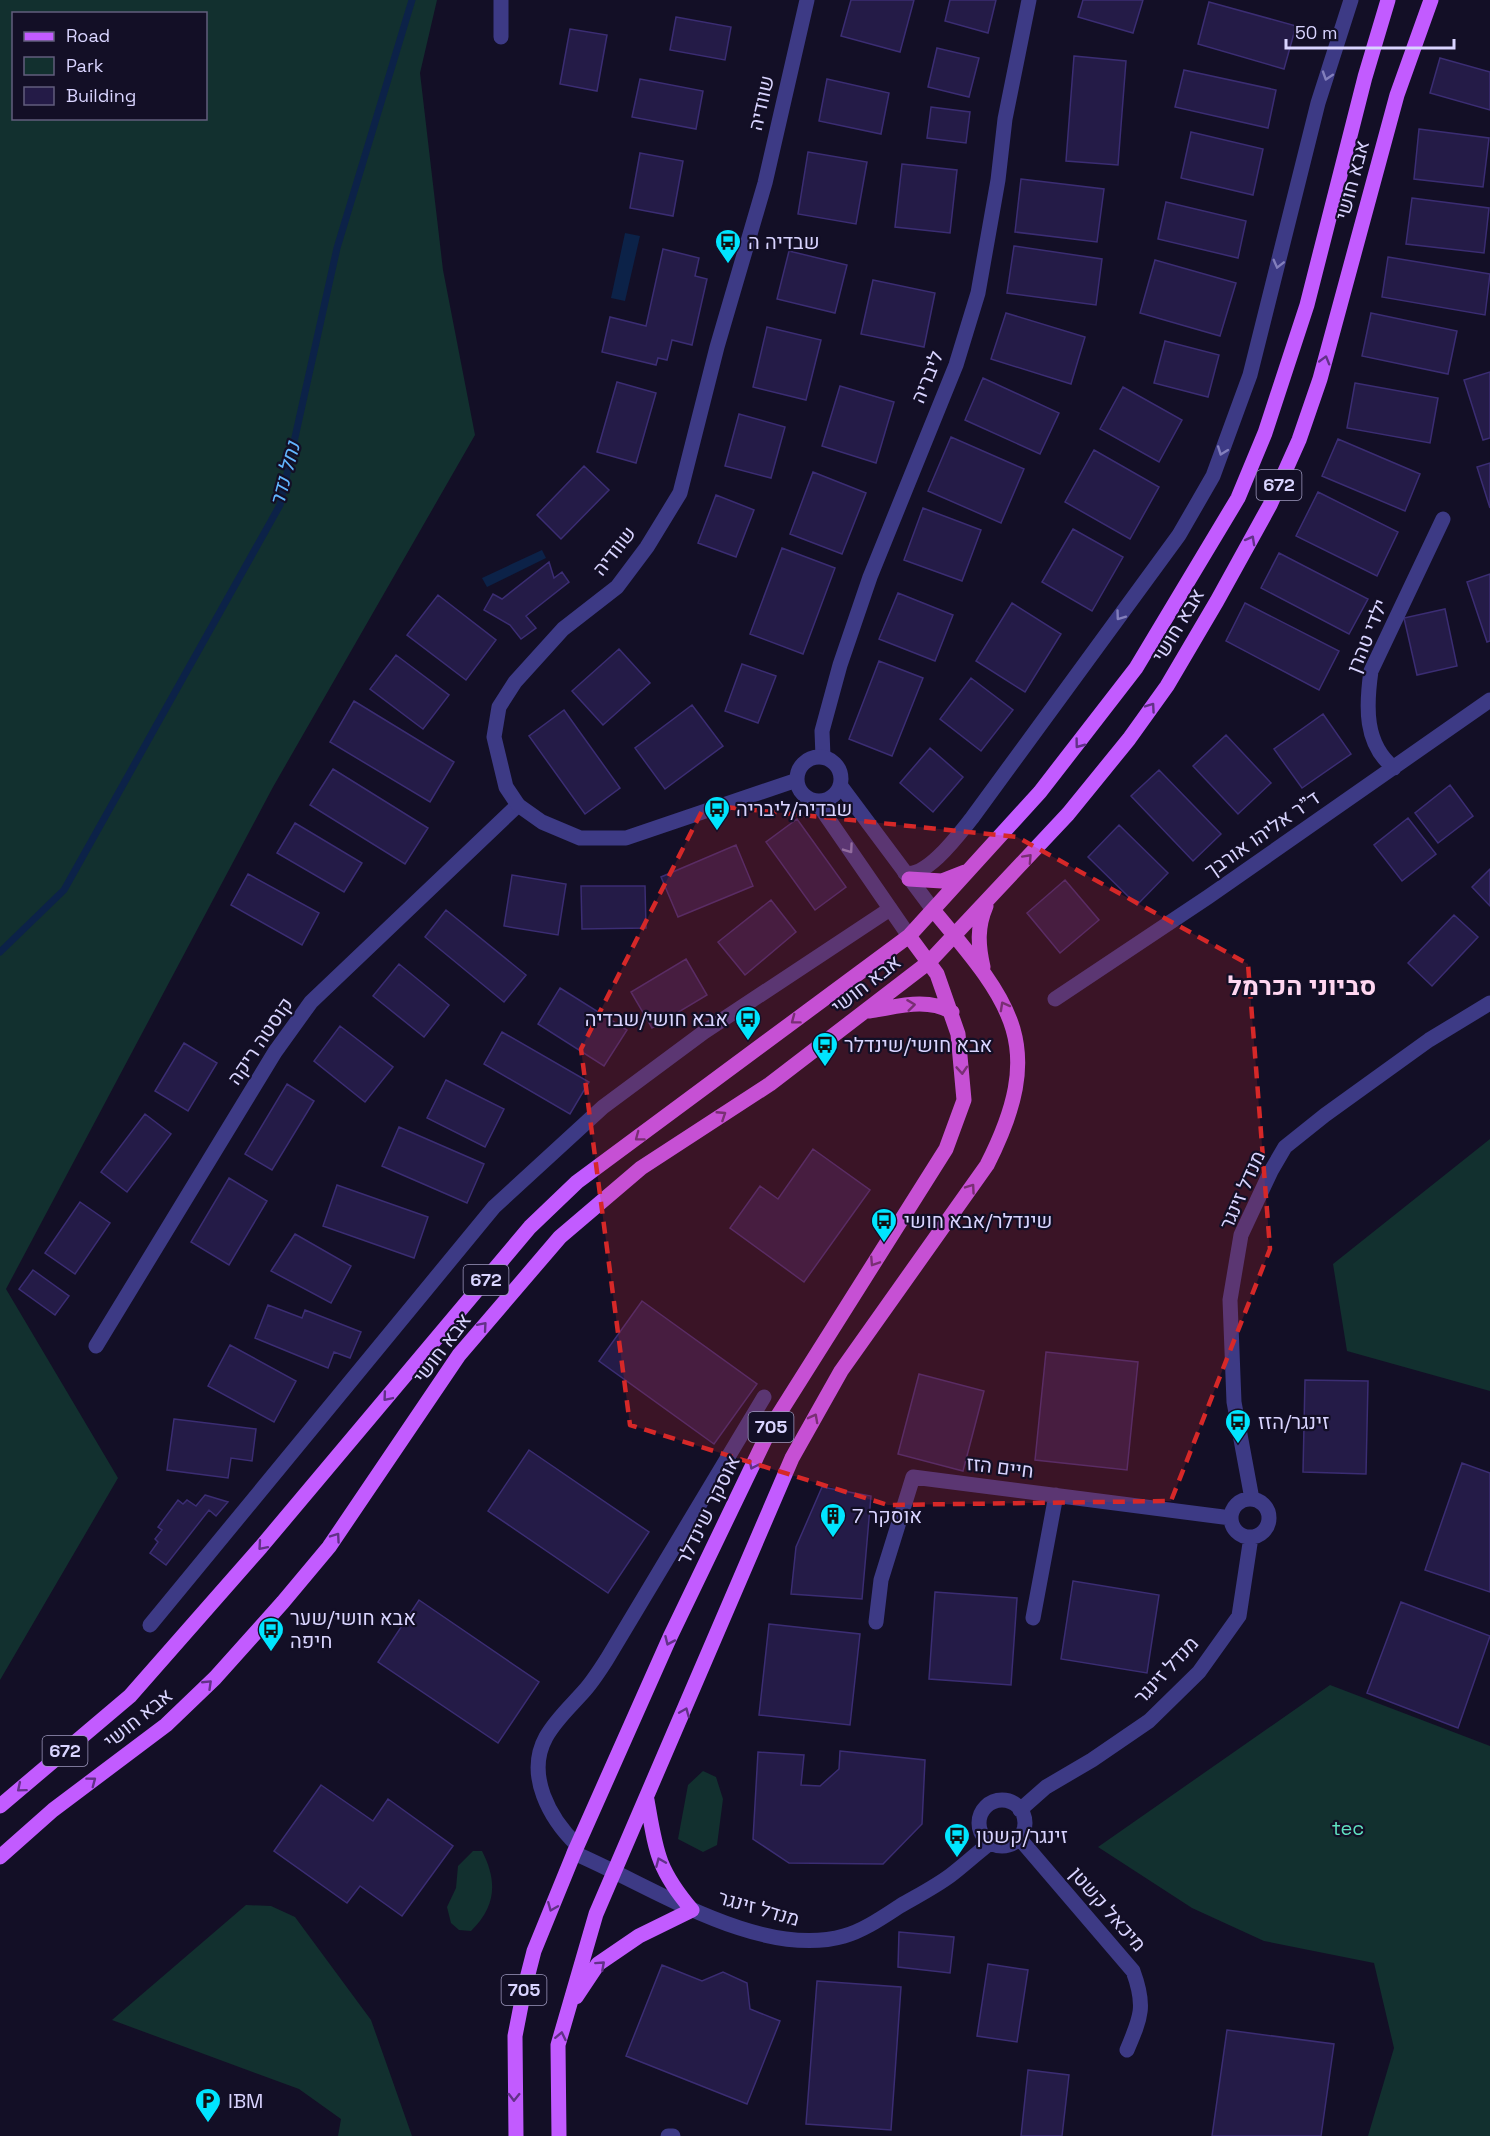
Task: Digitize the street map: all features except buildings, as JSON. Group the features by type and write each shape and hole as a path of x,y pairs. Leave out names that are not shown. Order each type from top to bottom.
{"main road":[{"name":"אבא חושי","path":"0,1806 130,1696 261,1547 538,1219 577,1182 909,936 1076,749 1136,668 1238,498 1265,433 1307,305 1365,76 1388,0"},
{"name":"אבא חושי","path":"0,1857 53,1810 166,1725 215,1678 329,1547 459,1355 560,1237 641,1168 770,1084 869,1011 929,962 1068,814 1129,739 1167,686 1270,505 1299,440 1320,379 1397,95 1431,0"},
{"path":"907,876 942,881 970,869"},
{"name":"705","path":"559,2136 558,2045 596,1914 647,1800 792,1458 822,1401 987,1165 1002,1137 1017,1085 1019,1057 1012,1022 983,970 978,938 980,921 988,900"},
{"path":"933,911 983,970"},
{"name":"אוסקר שינדלר","path":"516,2136 515,2036 524,1990 534,1952 574,1853 670,1637 772,1425 946,1149 964,1100 958,1034 952,1012 929,962 909,936"},
{"path":"869,1011 919,1003 933,1004 952,1012"},
{"path":"566,2012 598,1964 639,1936 692,1910 669,1883 656,1854 647,1800"}],"street":[{"path":"501,0 501,37"},
{"name":"שוודיה","path":"797,780 626,838 580,838 542,822 518,805 506,787 494,737 499,707 515,682 563,629 617,587 646,547 680,493 717,347 765,183 807,0"},
{"name":"ליבריה","path":"823,757 822,731 840,665 875,566 956,365 978,293 998,180 1005,118 1029,0"},
{"path":"907,876 915,874 933,861 972,818 1179,535 1213,476 1250,375 1318,103 1351,0"},
{"name":"ילדי טהרן","path":"1394,768 1380,757 1369,724 1368,695 1371,671 1443,519"},
{"name":"ד\"ר אליהו אורבך","path":"1055,999 1208,897 1490,700"},
{"path":"909,936 816,801 803,794 797,780 804,762 823,757 830,759 839,770 840,785 933,911"},
{"path":"816,801 833,795 840,785"},
{"name":"קוסטה ריקה","path":"96,1346 275,1052 311,1002 518,805"},
{"path":"150,1625 494,1207 603,1107 704,1032 890,909"},
{"name":"מנדל זינגר","path":"1252,1499 1234,1402 1230,1300 1241,1235 1271,1171 1285,1147 1325,1115 1429,1040 1490,1003"},
{"path":"574,1853 577,1845 559,1828 543,1795 540,1781 540,1749 547,1735 587,1688 606,1659 764,1397"},
{"name":"חיים הזז","path":"876,1622 881,1580 913,1477 1231,1518"},
{"path":"1033,1618 1056,1495"},
{"path":"1252,1499 1267,1509 1269,1522 1262,1532 1251,1537 1239,1534 1231,1518 1240,1502 1252,1499"},
{"name":"מנדל זינגר","path":"1020,1810 1046,1787 1092,1760 1149,1721 1199,1672 1239,1616 1251,1537"},
{"path":"1001,1801 1015,1805 1020,1810 1024,1821 1019,1838 1002,1846 990,1843 980,1832 980,1817 988,1805 1001,1801"},
{"name":"מיכאל קשטן","path":"1019,1838 1133,1971 1142,1994 1140,2020 1127,2050"},
{"name":"מנדל זינגר","path":"574,1853 616,1870 692,1910 776,1939 807,1942 845,1936 880,1919 949,1876 990,1843"},
{"path":"668,2136 673,2136"}],"highlighted area":[{"path":"705,805 1017,837 1248,964 1270,1249 1171,1501 888,1505 630,1425 581,1049"}],"green space":[{"path":"0,0 437,0 420,73 443,270 475,435 273,787 6,1289 118,1478 0,1680"},
{"path":"1490,1139 1490,1391 1347,1351 1333,1264"},
{"name":"tec","path":"1330,1685 1490,1746 1490,2136 1368,2136 1394,2048 1374,1963 1264,1941 1192,1908 1098,1847"},
{"path":"703,1771 716,1777 723,1799 717,1845 703,1852 678,1839 688,1785"},
{"path":"473,1851 482,1851 490,1872 492,1892 486,1912 480,1922 471,1931 459,1930 451,1923 447,1907 456,1888 458,1866"},
{"path":"246,1905 271,1906 295,1917 371,2020 412,2136 338,2136 341,2119 299,2089 112,2020"}],"water":[{"path":"625,233 640,236 625,301 611,298"},
{"path":"542,550 546,558 487,587 482,578"}],"waterway":[{"name":"נחל נדר","path":"0,952 64,890 280,505 337,248 412,0"}],"place":[{"name":"שבדיה ה","path":"728,265"},
{"name":"שבדיה/ליבריה","path":"717,832"},
{"name":"אבא חושי/שבדיה","path":"748,1042"},
{"name":"אבא חושי/שינדלר","path":"825,1068"},
{"name":"שינדלר/אבא חושי","path":"884,1244"},
{"name":"זינגר/הזז","path":"1238,1445"},
{"name":"אוסקר 7","path":"833,1539"},
{"name":"אבא חושי/שער חיפה","path":"271,1653"},
{"name":"זינגר/קשטן","path":"957,1859"},
{"name":"IBM","path":"208,2124"}],"district":[{"name":"סביוני הכרמל","path":"1302,986"}]}
